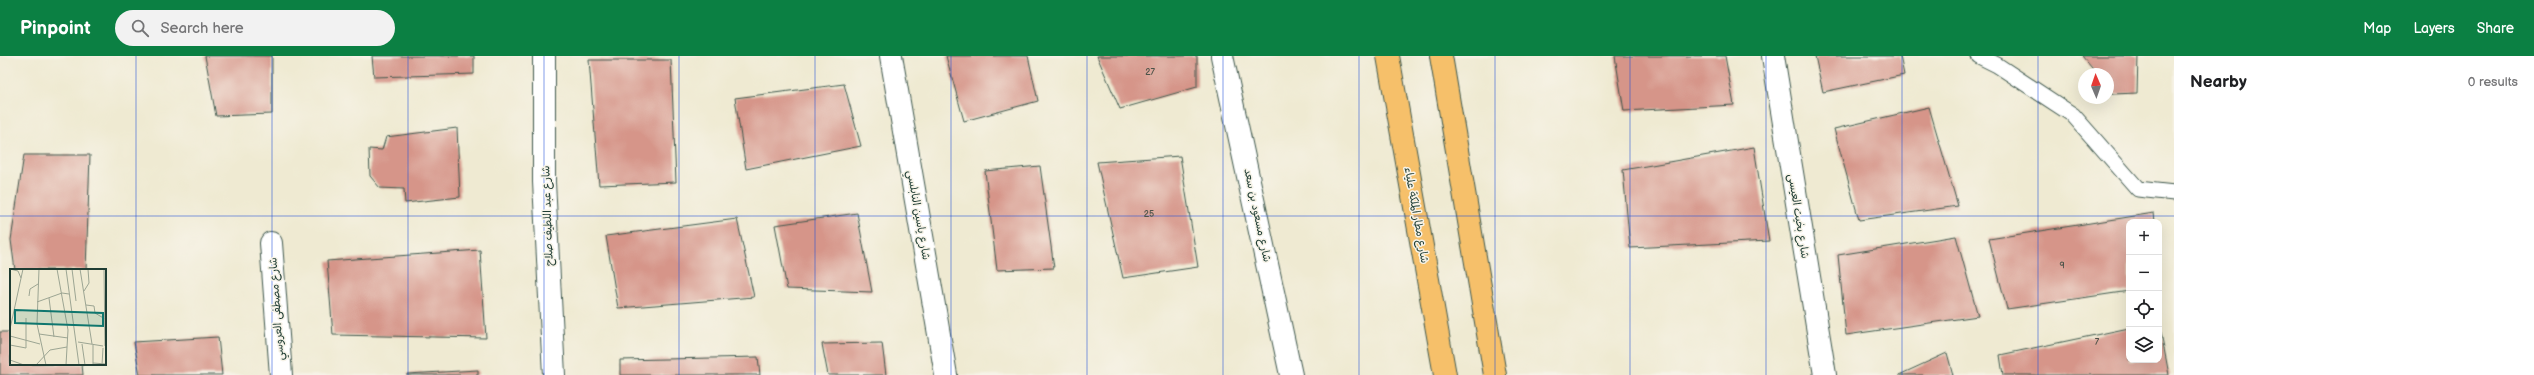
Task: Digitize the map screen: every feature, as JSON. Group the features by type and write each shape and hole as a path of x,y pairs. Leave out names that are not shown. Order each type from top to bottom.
{"highway":[{"name":"شارع مطار الملكة علياء","path":"1388,56 1445,375"},
{"path":"1441,56 1496,375"}],"street":[{"name":"شارع عبد اللطيف صلاح","path":"544,56 544,182 554,375"},
{"name":"شارع ياسين النابلسي","path":"891,56 946,375"},
{"name":"شارع مسعود بن سعد","path":"1222,56 1291,375"},
{"name":"شارع بخيت العيسى","path":"1773,56 1825,375"},
{"name":"شارع مصطفى العروسي","path":"271,243 281,375"}],"lane":[{"path":"1979,56 1997,65 2073,115 2138,189 2174,193"}],"building":[{"path":"205,56 272,56 272,114 216,116"},
{"path":"372,56 474,56 474,74 374,77"},
{"path":"946,56 1028,56 1038,101 964,121"},
{"path":"1097,56 1197,56 1197,87 1120,109"},
{"path":"1615,56 1725,56 1734,105 1624,111"},
{"path":"1815,56 1900,56 1904,75 1823,92"},
{"path":"2082,56 2138,56 2137,93 2114,94 2114,68 2092,68"},
{"path":"589,60 671,60 676,182 599,185"},
{"path":"844,84 861,146 746,169 735,98"},
{"path":"1929,107 1958,206 1859,220 1834,129"},
{"path":"457,128 460,197 405,203 404,189 380,188 370,176 369,149 382,150 386,137"},
{"path":"1754,147 1769,241 1630,248 1623,170"},
{"path":"24,155 90,155 86,269 15,269 11,240"},
{"path":"1180,156 1198,267 1123,278 1097,162"},
{"path":"1040,166 1054,268 997,270 985,171"},
{"path":"857,213 872,292 787,289 775,225"},
{"path":"2154,213 2155,219 2126,219 2126,291 2007,309 1989,239"},
{"path":"737,219 754,297 618,308 606,236"},
{"path":"1956,236 1978,316 1846,335 1838,255"},
{"path":"480,250 486,338 333,335 327,261"},
{"path":"2126,329 2126,363 2162,363 2162,338 2169,375 2003,375 2000,355"},
{"path":"0,332 10,332 10,365 82,365 83,375 0,375"},
{"path":"218,337 222,375 140,375 134,342"},
{"path":"882,343 886,375 828,375 822,344"},
{"path":"1947,353 1953,375 1899,375"},
{"path":"758,357 760,375 620,375 620,360"},
{"path":"478,370 478,375 407,375 407,374"}]}
